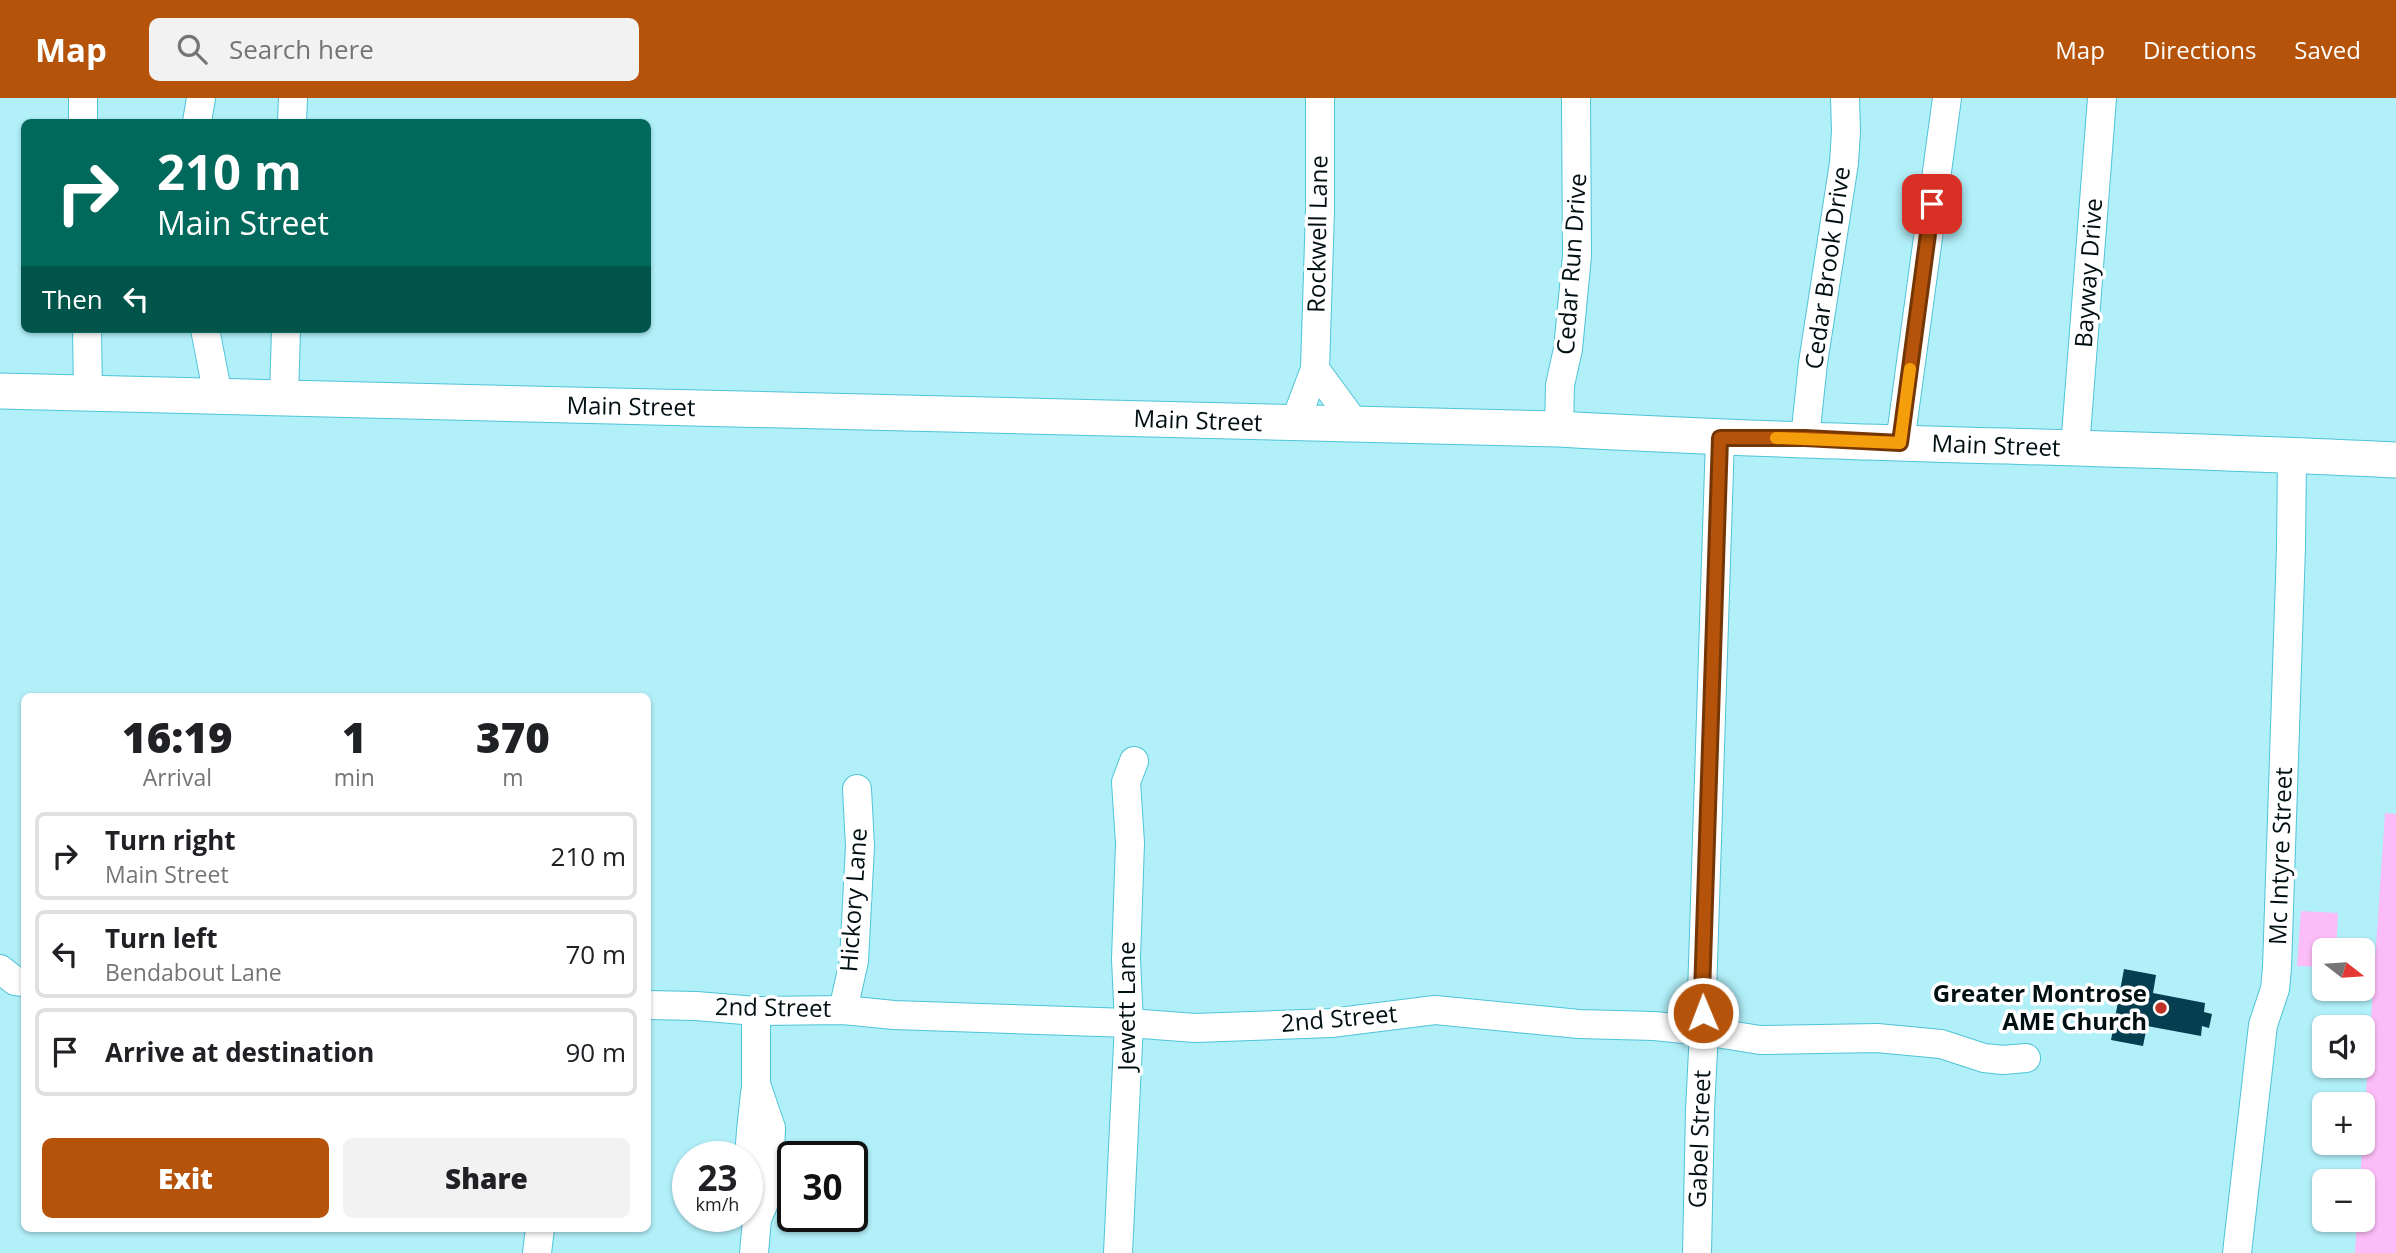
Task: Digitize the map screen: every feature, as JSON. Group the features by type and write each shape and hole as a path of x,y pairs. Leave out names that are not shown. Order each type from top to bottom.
{"main road":[{"name":"Main Street","path":"0,391 1294,425 1559,429 1720,438 1805,438 2396,460"}],"street":[{"path":"83,98 83,119"},
{"path":"198,119 201,98"},
{"path":"292,119 293,98"},
{"name":"Rockwell Lane","path":"1294,425 1315,369 1320,98"},
{"name":"Cedar Run Drive","path":"1559,429 1560,384 1568,349 1577,256 1576,98"},
{"name":"Cedar Brook Drive","path":"1805,438 1813,363 1844,163 1845,98"},
{"path":"1900,443 1947,98"},
{"name":"Bayway Drive","path":"2075,448 2102,98"},
{"path":"87,333 88,393"},
{"path":"206,333 218,396"},
{"path":"284,397 286,333"},
{"path":"1315,369 1356,425"},
{"name":"Gabel Street","path":"1697,1253 1704,1031 1702,994 1720,438"},
{"name":"Mc Intyre Street","path":"2237,1253 2263,1025 2275,989 2277,968 2292,455"},
{"name":"Jewett Lane","path":"1118,1253 1129,1023 1126,959 1130,844 1126,782 1134,761"},
{"name":"Hickory Lane","path":"843,1010 854,961 860,846 857,789"},
{"name":"2nd Street","path":"651,1005 756,1011 843,1010 894,1015 1129,1023 1195,1028 1331,1023 1435,1010 1579,1024 1654,1026 1760,1041 1877,1038 1941,1044 1984,1058 2026,1058"},
{"path":"754,1253 757,1219 764,1205 769,1180 772,1128 756,1084 756,1011"},
{"path":"537,1253 540,1232"}],"shaded area":[{"path":"2385,813 2396,814 2396,1253 2355,1253 2356,1232 2375,1232 2375,1169 2361,1169 2362,1155 2375,1155 2375,1092 2366,1092 2367,1078 2375,1078 2375,1015 2371,1015 2372,1001 2375,1001 2375,960"},
{"path":"2301,911 2338,913 2337,938 2312,938 2312,967 2297,966"}],"building":[{"name":"Greater Montrose AME Church","path":"2124,969 2156,975 2153,993 2205,1003 2204,1012 2212,1014 2209,1028 2202,1026 2201,1036 2147,1026 2143,1046 2111,1040"}],"slow traffic":[{"path":"1776,438 1900,443 1910,369"}],"place":[{"name":"Greater Montrose AME Church","path":"2161,1008"}],"route":[{"path":"1703,1013 1720,438 1805,438 1900,443 1932,204"}]}
